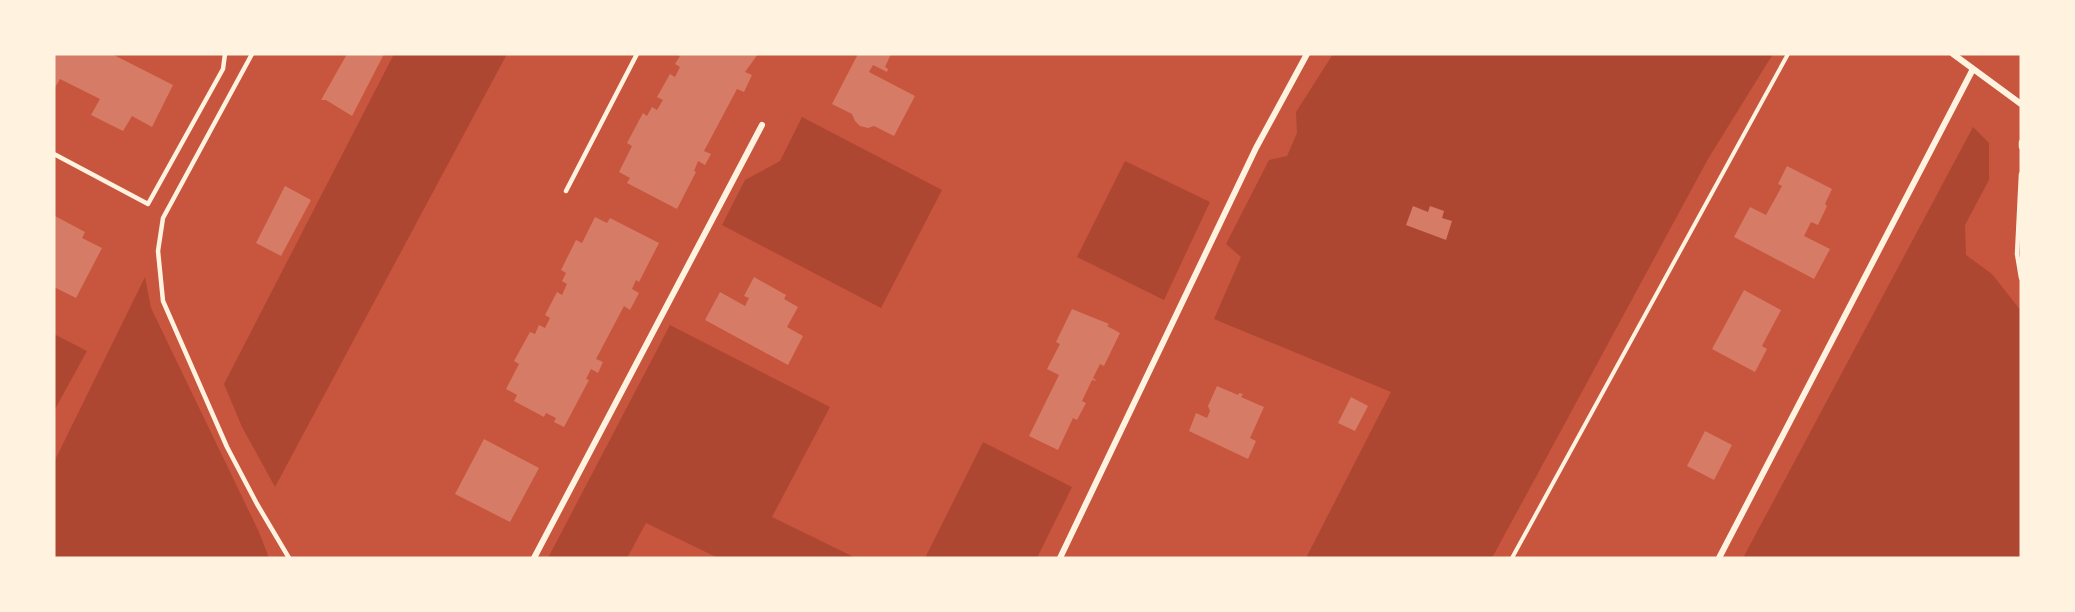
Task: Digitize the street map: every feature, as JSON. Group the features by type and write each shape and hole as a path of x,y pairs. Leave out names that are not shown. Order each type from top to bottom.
{"street":[{"path":"1060,558 1251,159 1306,54"},
{"path":"1953,54 2021,104"},
{"path":"1719,558 1973,69"},
{"path":"534,558 762,125"}],"lane":[{"path":"54,154 148,204 223,69 225,54"},
{"path":"252,54 163,218 158,251 163,301 227,447 289,558"},
{"path":"566,191 637,54"},
{"path":"2021,174 2017,254 2021,278"}],"path":[{"path":"1512,558 1788,54"}],"shaded area":[{"path":"394,54 507,54 275,487 242,427 224,384"},
{"path":"1333,54 1773,54 1708,159 1492,558 1306,558 1391,392 1214,319 1241,257 1226,244 1269,160 1287,156 1297,133 1296,112"},
{"path":"802,117 942,190 881,308 722,225 745,180 780,161"},
{"path":"1973,127 1989,143 1989,180 1965,225 1966,255 1992,274 2021,311 2021,558 1743,558"},
{"path":"1125,161 1210,202 1164,300 1077,257"},
{"path":"145,277 151,308 259,532 269,558 54,558 54,462"},
{"path":"670,325 830,407 772,517 856,558 718,558 646,523 627,558 548,558"},
{"path":"54,334 87,351 54,411"},
{"path":"983,442 1072,487 1037,558 925,558"}],"building":[{"path":"54,54 112,54 173,85 152,127 132,116 123,131 91,115 100,99 60,79 54,89"},
{"path":"347,54 384,54 352,116 326,100 321,100"},
{"path":"676,54 758,54 745,72 752,75 744,92 737,89 704,151 711,154 705,165 698,161 694,171 696,172 677,209 627,183 630,178 619,172 632,146 627,143 643,113 647,116 652,107 657,110 663,100 657,97 670,74 675,77 680,67 675,64 680,56"},
{"path":"858,54 891,54 885,67 888,69 887,72 873,65 869,72 915,96 894,136 874,126 868,128 860,126 852,114 832,104"},
{"path":"1787,166 1832,189 1818,225 1811,222 1804,236 1830,249 1814,279 1734,237 1750,207 1766,215 1782,186 1778,184"},
{"path":"285,186 311,200 281,256 256,243"},
{"path":"1413,206 1428,212 1430,206 1444,211 1442,218 1452,221 1446,240 1406,225"},
{"path":"55,216 85,232 82,238 102,248 76,298 54,287"},
{"path":"595,217 607,223 610,218 659,243 639,282 636,280 632,289 639,293 630,310 624,306 596,359 603,362 598,373 591,369 586,379 589,380 564,427 554,422 556,418 546,413 544,417 514,401 517,395 506,389 519,364 514,361 530,332 535,334 539,325 545,328 550,318 545,315 557,292 562,295 567,284 562,281 566,273 561,270 576,240 582,243"},
{"path":"754,277 786,295 784,299 798,307 787,327 803,336 788,365 705,320 720,292 745,306 749,298 744,296"},
{"path":"1744,290 1781,310 1762,346 1767,349 1755,372 1712,349"},
{"path":"1072,309 1109,324 1107,326 1120,333 1104,366 1100,364 1093,378 1097,381 1092,380 1082,401 1086,403 1077,420 1073,418 1058,450 1029,436 1059,375 1047,369 1060,344 1056,342"},
{"path":"1217,386 1238,395 1243,394 1241,397 1264,407 1250,438 1256,441 1248,459 1189,431 1196,413 1207,418 1210,411 1208,406"},
{"path":"1351,397 1368,406 1355,431 1338,423"},
{"path":"1705,431 1732,445 1714,480 1687,466"},
{"path":"484,439 539,468 510,522 455,494"}]}
